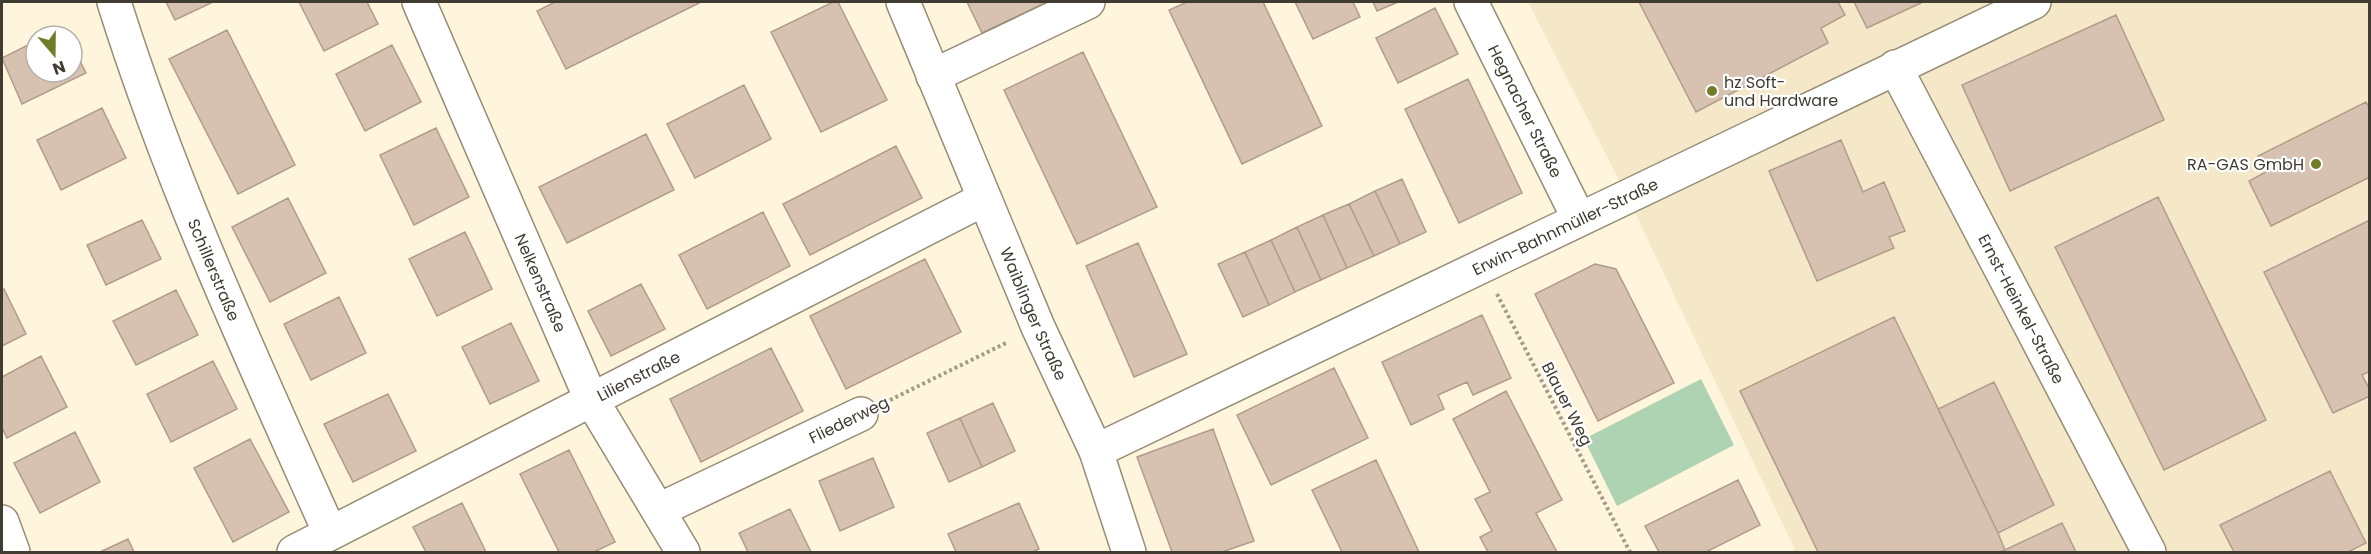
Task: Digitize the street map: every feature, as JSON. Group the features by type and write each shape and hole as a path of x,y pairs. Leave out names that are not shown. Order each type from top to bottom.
{"street":[{"name":"Schillerstraße","path":"114,2 137,75 232,314 330,533"},
{"name":"Nelkenstraße","path":"419,2 591,399 683,552"},
{"name":"Waiblinger Straße","path":"903,2 1038,327 1096,451 1129,552"},
{"path":"933,76 1088,2"},
{"name":"Hegnacher Straße","path":"1471,2 1579,219"},
{"name":"Erwin-Bahnmüller-Straße","path":"1096,451 2034,2"},
{"name":"Ernst-Heinkel-Straße","path":"1895,67 2149,552"},
{"name":"Lilienstraße","path":"294,552 984,199"},
{"name":"Fliederweg","path":"659,510 861,414"},
{"path":"2,522 13,552"}],"path":[{"name":"Blauer Weg","path":"1483,267 1630,552"},
{"name":"Fliederweg","path":"861,414 1038,327"}],"shaded area":[{"path":"1528,2 2369,2 2369,552 1796,552 1629,200"}],"green space":[{"path":"1701,379 1734,445 1617,506 1584,439"}],"building":[{"path":"166,2 213,2 175,20"},
{"path":"299,2 367,2 378,24 324,51"},
{"path":"555,2 701,2 566,69 537,11"},
{"path":"833,2 838,2 887,100 821,132 771,32"},
{"path":"967,2 1047,2 982,33"},
{"path":"1187,2 1263,2 1322,126 1242,164 1169,10"},
{"path":"1295,2 1353,2 1360,17 1313,39"},
{"path":"1373,2 1398,2 1377,11"},
{"path":"1639,2 1838,2 1845,15 1821,28 1828,43 1696,112"},
{"path":"1854,2 1923,2 1867,28"},
{"path":"1435,8 1458,54 1398,83 1376,38"},
{"path":"2116,15 2164,120 2010,191 1962,85"},
{"path":"227,30 295,165 238,194 169,59"},
{"path":"392,45 421,102 365,131 336,74"},
{"path":"24,47 24,84 63,84 22,104 2,58"},
{"path":"1083,52 1157,207 1077,244 1004,90"},
{"path":"1468,79 1522,193 1459,223 1405,109"},
{"path":"744,85 771,139 695,178 667,124"},
{"name":"RA-GAS GmbH","path":"2366,102 2370,109 2370,177 2271,226 2249,181 2266,172 2258,156"},
{"path":"102,108 126,158 61,190 37,140"},
{"path":"436,128 469,197 414,225 380,155"},
{"path":"646,134 674,190 567,243 539,187"},
{"path":"1841,140 1863,192 1884,182 1905,231 1889,237 1894,248 1817,281 1769,171"},
{"path":"896,146 922,198 810,255 783,204"},
{"path":"1402,179 1426,232 1400,244 1375,191"},
{"path":"1375,191 1400,244 1374,256 1349,204"},
{"path":"2158,197 2266,420 2164,470 2055,247"},
{"path":"288,198 326,273 270,302 232,227"},
{"path":"1349,204 1374,256 1347,268 1323,215"},
{"path":"763,212 790,266 707,309 679,255"},
{"path":"1323,215 1347,268 1321,280 1297,227"},
{"path":"142,220 161,259 106,285 87,245"},
{"path":"2370,220 2370,371 2362,375 2370,390 2370,396 2333,413 2264,272"},
{"path":"1297,227 1321,280 1295,292 1271,240"},
{"path":"465,232 492,289 437,316 409,259"},
{"path":"1271,240 1295,292 1269,305 1245,252"},
{"path":"1138,243 1187,354 1134,377 1086,266"},
{"path":"1245,252 1269,305 1243,317 1218,264"},
{"path":"925,259 961,332 846,389 810,316"},
{"path":"1595,264 1616,269 1674,383 1598,421 1535,294"},
{"path":"641,284 665,329 611,356 588,311"},
{"path":"4,289 26,334 2,346 2,290"},
{"path":"176,290 198,335 136,365 113,321"},
{"path":"339,297 366,353 311,380 284,324"},
{"path":"1482,315 1511,378 1473,395 1467,382 1438,395 1444,409 1411,425 1382,362"},
{"path":"1894,317 2005,550 2000,552 1818,552 1740,391"},
{"path":"511,323 539,381 490,404 462,347"},
{"path":"771,348 803,411 701,462 670,399"},
{"path":"41,356 67,407 7,438 2,428 2,377"},
{"path":"213,361 237,409 171,442 147,394"},
{"path":"1334,368 1368,438 1271,485 1237,415"},
{"path":"1994,382 2054,505 1998,533 1938,409"},
{"path":"1506,391 1562,500 1536,513 1557,552 1488,552 1480,537 1492,531 1475,499 1490,492 1453,419"},
{"path":"388,394 416,451 353,482 324,424"},
{"path":"993,403 1015,451 982,467 960,418"},
{"path":"960,418 982,467 949,482 927,433"},
{"path":"1213,429 1254,541 1222,552 1172,552 1137,457"},
{"path":"75,432 100,482 40,513 14,463"},
{"path":"250,439 289,512 233,542 194,468"},
{"path":"569,450 615,542 594,552 559,552 520,474"},
{"path":"873,458 894,507 840,531 819,481"},
{"path":"1376,460 1419,552 1342,552 1312,490"},
{"path":"2330,471 2366,543 2348,552 2234,552 2220,525"},
{"path":"1738,480 1760,525 1706,552 1659,552 1645,526"},
{"path":"462,503 486,552 426,552 413,527"},
{"path":"1019,503 1039,549 1032,552 956,552 948,534"},
{"path":"790,509 811,552 748,552 739,533"},
{"path":"2062,523 2076,552 2000,552 2005,550"},
{"path":"128,539 134,552 100,552"}],"place":[{"name":"hz Soft- und Hardware","path":"1712,91"},
{"name":"RA-GAS GmbH","path":"2316,164"}]}
